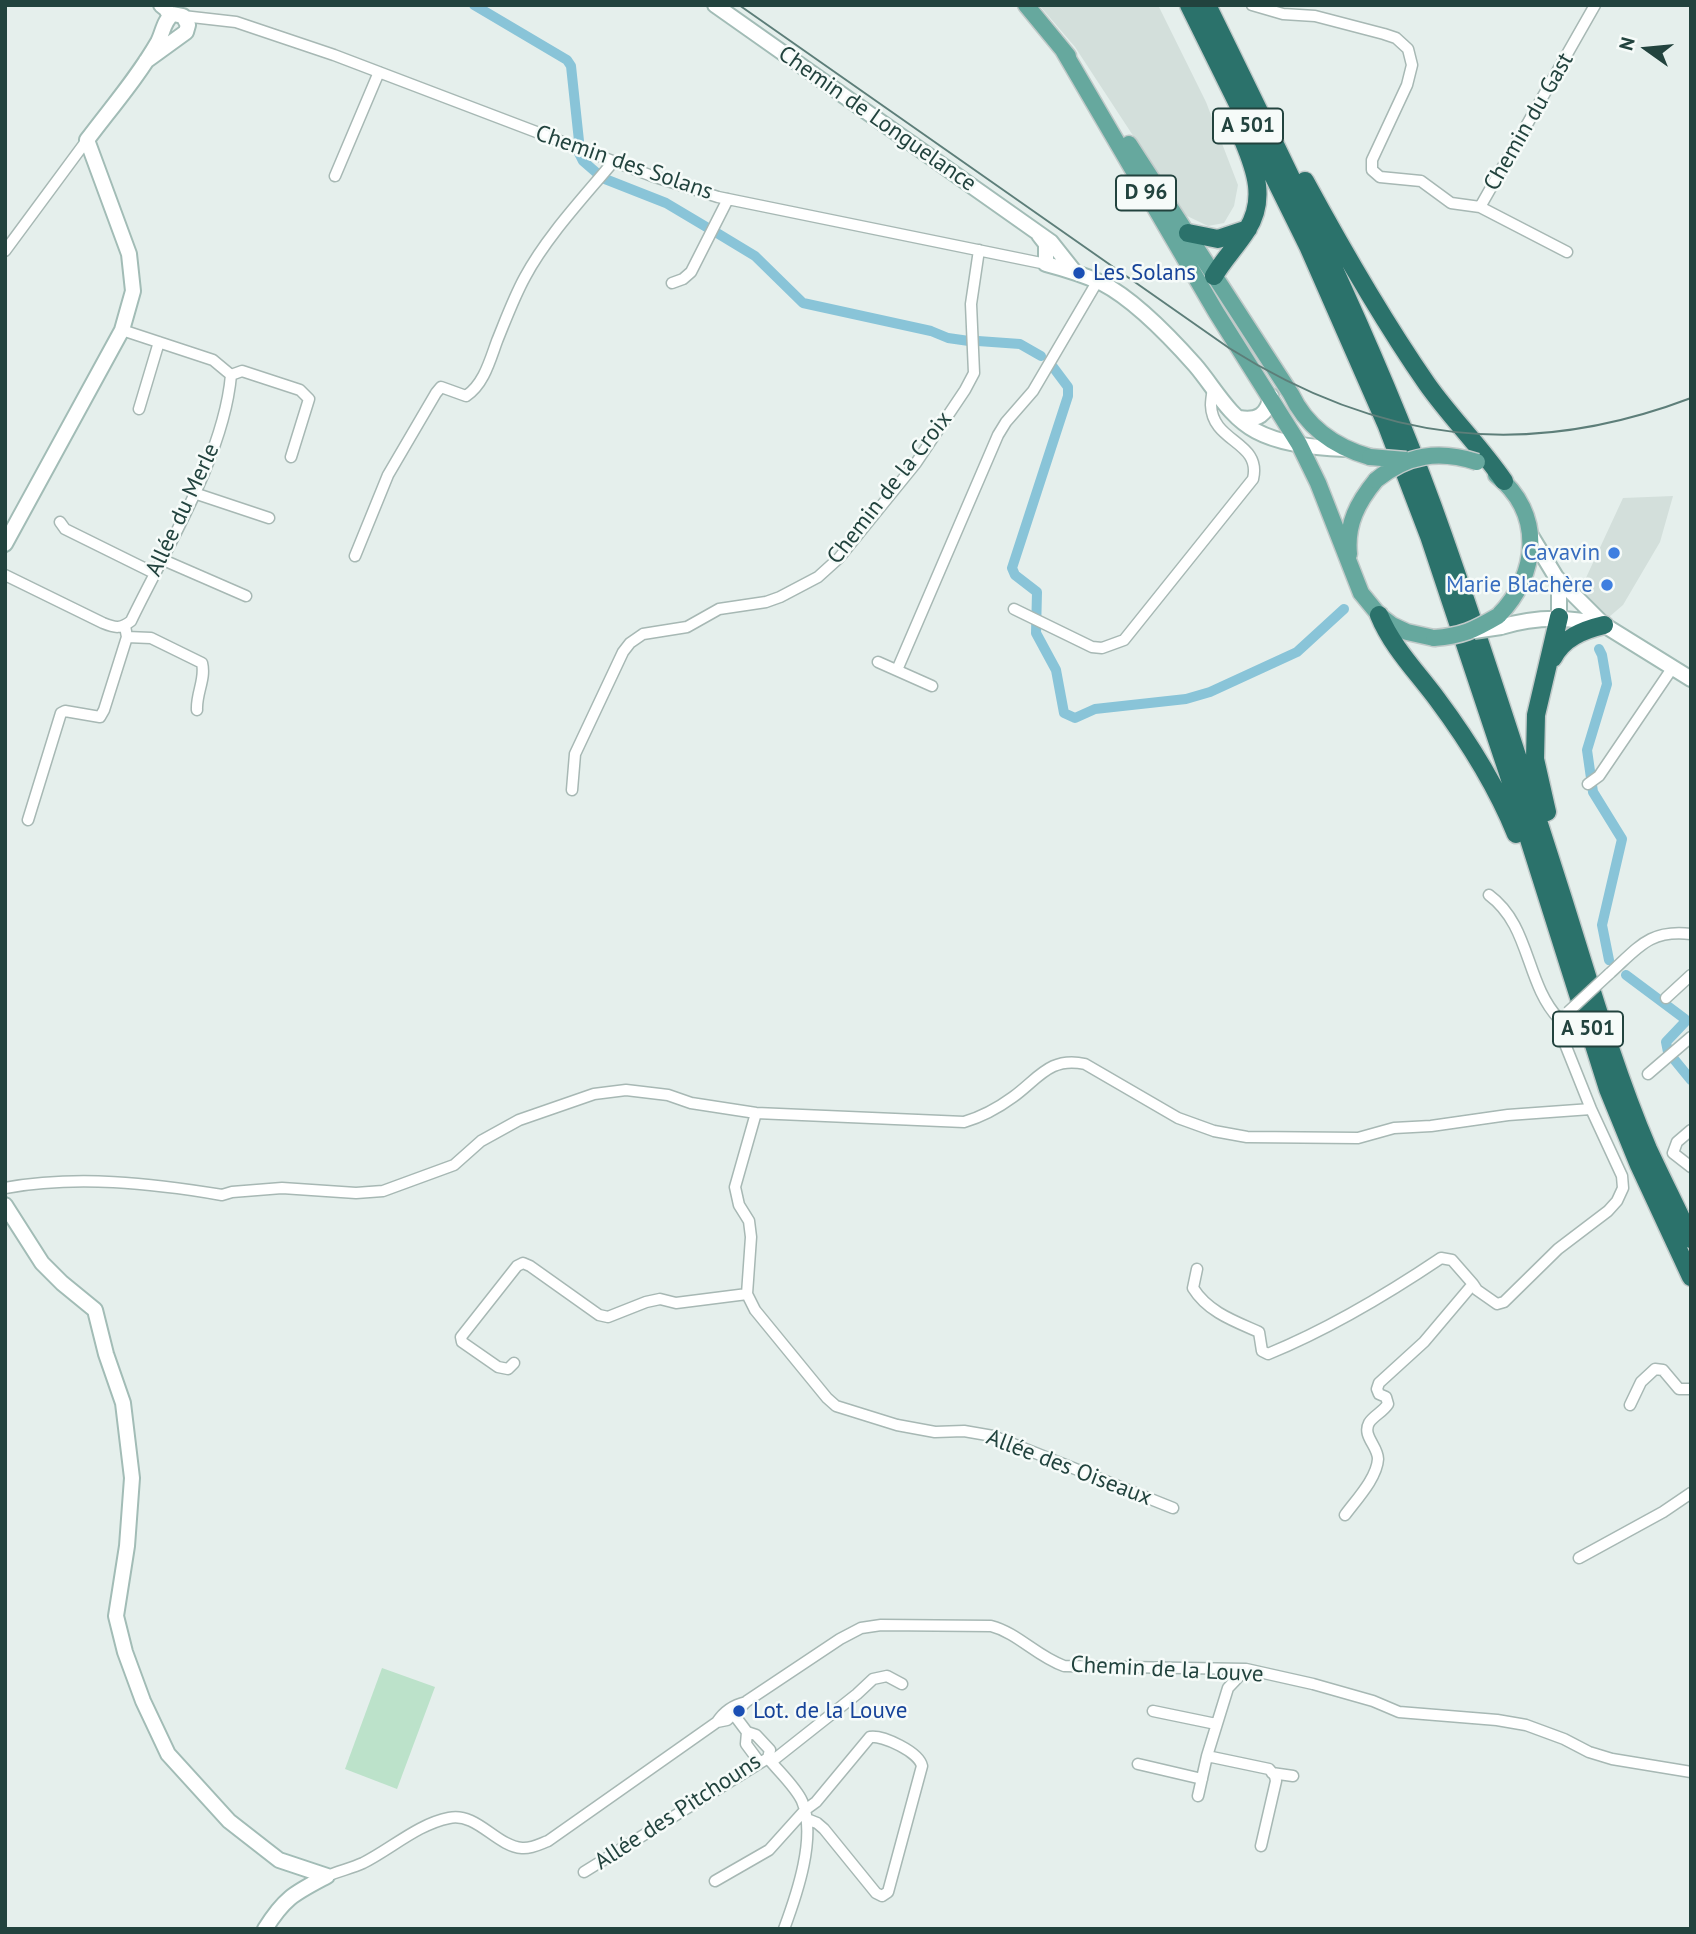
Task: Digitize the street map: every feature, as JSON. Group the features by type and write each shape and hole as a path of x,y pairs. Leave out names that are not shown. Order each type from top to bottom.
{"highway":[{"path":"1186,5 1258,179 1258,206 1248,229 1214,276"},
{"name":"A 501","path":"1186,5 1383,398"},
{"path":"1209,5 1342,250 1401,344 1452,417 1479,455 1504,481"},
{"name":"A 501","path":"1209,5 1319,236 1383,398 1443,534 1614,1058 1648,1147 1691,1239"},
{"path":"1188,233 1218,239 1248,229"},
{"name":"A 501","path":"1396,428 1608,1089 1639,1165 1691,1277"},
{"path":"1379,615 1391,638 1456,724 1494,783 1566,958"},
{"path":"1559,617 1536,715 1535,759 1545,809 1569,886 1598,1009"},
{"path":"1545,674 1556,651 1567,640 1591,628 1604,625"}],"main road":[{"name":"D 96","path":"1026,5 1086,79 1188,233 1291,394 1298,410 1329,440 1345,449 1370,457 1408,460"},
{"name":"D 96","path":"1063,50 1160,218 1299,444 1318,483 1350,566"},
{"path":"1214,276 1211,287 1235,337"},
{"path":"1479,455 1441,454 1408,460 1391,468 1376,480 1361,498 1352,520 1348,542 1350,566 1361,593 1379,615 1407,632 1434,638 1472,632 1499,622 1523,582 1530,559 1530,534 1525,515 1517,496 1504,481"}],"street":[{"name":"Chemin de Longuelance","path":"715,5 1058,248 1074,271"},
{"name":"Chemin du Gast","path":"1252,5 1283,14 1315,16 1384,34 1403,43 1411,57 1410,75 1388,130 1372,160 1372,170 1380,177 1421,181 1451,203 1480,207 1595,5"},
{"path":"170,16 172,36 183,34"},
{"path":"170,16 188,25 183,34"},
{"path":"5,251 146,61 170,16"},
{"name":"Chemin des Solans","path":"170,16 236,22 379,72 613,162 728,199 1046,264"},
{"path":"146,61 183,34 214,20"},
{"path":"335,176 379,72"},
{"path":"5,544 122,330 133,291 129,254 87,140"},
{"path":"355,556 388,475 436,393 442,387 466,396 472,391 484,374 526,275 613,162"},
{"path":"672,283 691,272 728,199"},
{"path":"1480,207 1567,253"},
{"path":"1038,234 1046,244 1046,264 1074,271 1112,289 1138,309 1194,364 1240,418 1254,430 1299,444 1345,449"},
{"name":"Chemin de la Croix","path":"572,790 575,754 623,652 630,643 643,634 687,627 719,609 766,602 818,577 839,558 916,463 974,373 971,304 979,250"},
{"path":"897,670 998,435 1033,391 1097,282"},
{"path":"1086,300 1112,289"},
{"path":"122,330 213,360 231,375 242,371 300,390 309,399 291,457"},
{"path":"139,408 159,342"},
{"name":"Allée du Merle","path":"125,626 131,621 212,453 231,375"},
{"path":"1014,609 1092,647 1102,648 1124,640 1253,479 1255,464 1252,456 1217,425 1211,407 1213,388"},
{"path":"1240,418 1252,420 1261,416 1269,405 1267,389"},
{"path":"194,493 269,518"},
{"path":"60,522 65,529 155,573"},
{"path":"1530,534 1556,577 1604,625 1691,679"},
{"path":"161,559 246,596"},
{"path":"5,575 103,623 116,628 125,626 127,637 100,717 65,711 61,713 28,820"},
{"path":"1556,577 1559,617"},
{"path":"1499,622 1559,617 1604,625"},
{"path":"127,637 151,638 202,663 202,679 196,696 197,710"},
{"path":"878,662 932,686"},
{"path":"1591,782 1673,667"},
{"path":"1197,1269 1193,1289 1199,1298 1222,1315 1259,1332 1262,1351 1268,1354 1315,1335 1441,1258 1452,1260 1476,1290 1493,1302 1501,1304 1558,1249 1596,1221 1617,1201 1623,1188 1622,1175 1561,1034 1559,1019 1551,1011 1536,982 1511,916 1489,895"},
{"path":"1559,1019 1652,937 1663,933 1691,934"},
{"path":"1666,998 1691,975"},
{"path":"1648,1074 1691,1037"},
{"path":"5,1188 61,1183 141,1183 222,1195 282,1188 356,1193 383,1191 454,1166 481,1141 519,1120 594,1094 626,1090 668,1095 691,1103 756,1113 964,1122 978,1118 1013,1097 1049,1067 1071,1061 1084,1065 1178,1118 1214,1131 1247,1138 1358,1138 1394,1128 1591,1108"},
{"path":"514,1363 508,1369 498,1367 462,1342 461,1337 517,1266 523,1263 599,1315 608,1317 660,1299 676,1303 747,1294 751,1237 749,1221 739,1205 736,1187 756,1113"},
{"path":"1691,1130 1677,1142 1673,1153 1691,1167"},
{"path":"5,1205 42,1263 95,1310 106,1354 123,1403 132,1478 127,1546 116,1616 129,1664 163,1744 168,1754 229,1821 279,1860 327,1876"},
{"path":"1345,1515 1376,1469 1377,1453 1367,1431 1369,1424 1388,1404 1386,1397 1379,1394 1379,1383 1424,1342 1473,1284"},
{"name":"Allée des Oiseaux","path":"747,1294 755,1310 836,1406 922,1430 964,1431 993,1436 1173,1508"},
{"path":"1630,1405 1640,1382 1655,1369 1662,1370 1679,1389 1691,1389"},
{"path":"1579,1558 1663,1512 1691,1493"},
{"name":"Chemin de la Louve","path":"327,1876 363,1863 430,1825 450,1817 462,1818 507,1844 522,1848 541,1844 840,1639 860,1628 881,1625 991,1626 1004,1629 1045,1659 1073,1667 1141,1665 1246,1669 1313,1684 1373,1701 1399,1712 1526,1725 1612,1759 1691,1772"},
{"path":"1198,1796 1207,1755 1228,1688 1246,1669"},
{"name":"Allée des Pitchouns","path":"584,1872 767,1758 847,1703 873,1679 887,1676 902,1684"},
{"path":"1153,1711 1216,1724"},
{"path":"732,1712 747,1732 756,1735 767,1758 801,1799 806,1814 809,1830 806,1853 784,1929"},
{"path":"747,1732 746,1744 767,1758"},
{"path":"715,1881 769,1850 806,1814 870,1737 876,1736 908,1750 921,1760 922,1766 888,1892 882,1896 876,1893 824,1829 806,1814"},
{"path":"1207,1755 1269,1769 1272,1773 1276,1781 1261,1846"},
{"path":"1138,1764 1202,1779"},
{"path":"1272,1773 1293,1776"},
{"path":"265,1929 290,1896 327,1876"}],"shaded area":[{"path":"1039,5 1158,5 1206,102 1238,185 1234,206 1224,223 1208,226 1185,215 1075,47"},
{"path":"1673,496 1660,542 1623,605 1609,617 1578,595 1623,498"}],"green space":[{"path":"382,1668 435,1687 397,1789 345,1769"}],"waterway":[{"path":"474,5 567,60 571,66 579,141"},
{"path":"579,153 583,161 598,174"},
{"path":"605,179 666,203 708,228"},
{"path":"717,233 755,256 803,303 969,341"},
{"path":"978,341 1020,344 1041,356"},
{"path":"1053,367 1068,387 1068,396 1012,568 1015,575 1037,592 1036,633 1056,670 1064,713 1075,718 1095,709 1186,699 1210,692 1297,652 1344,609"},
{"path":"1599,649 1607,684 1587,750 1593,792 1622,839 1602,925 1609,960"},
{"path":"1626,975 1685,1019 1666,1042 1668,1052"},
{"path":"1673,1058 1691,1080"}],"tram line":[{"path":"739,5 1229,348 1285,380 1341,404 1397,422 1454,432 1511,435 1570,430 1630,418 1691,398"}],"place":[{"name":"Les Solans","path":"1079,273"},
{"name":"Cavavin","path":"1614,553"},
{"name":"Marie Blachère","path":"1607,585"},
{"name":"Lot. de la Louve","path":"739,1711"}]}
